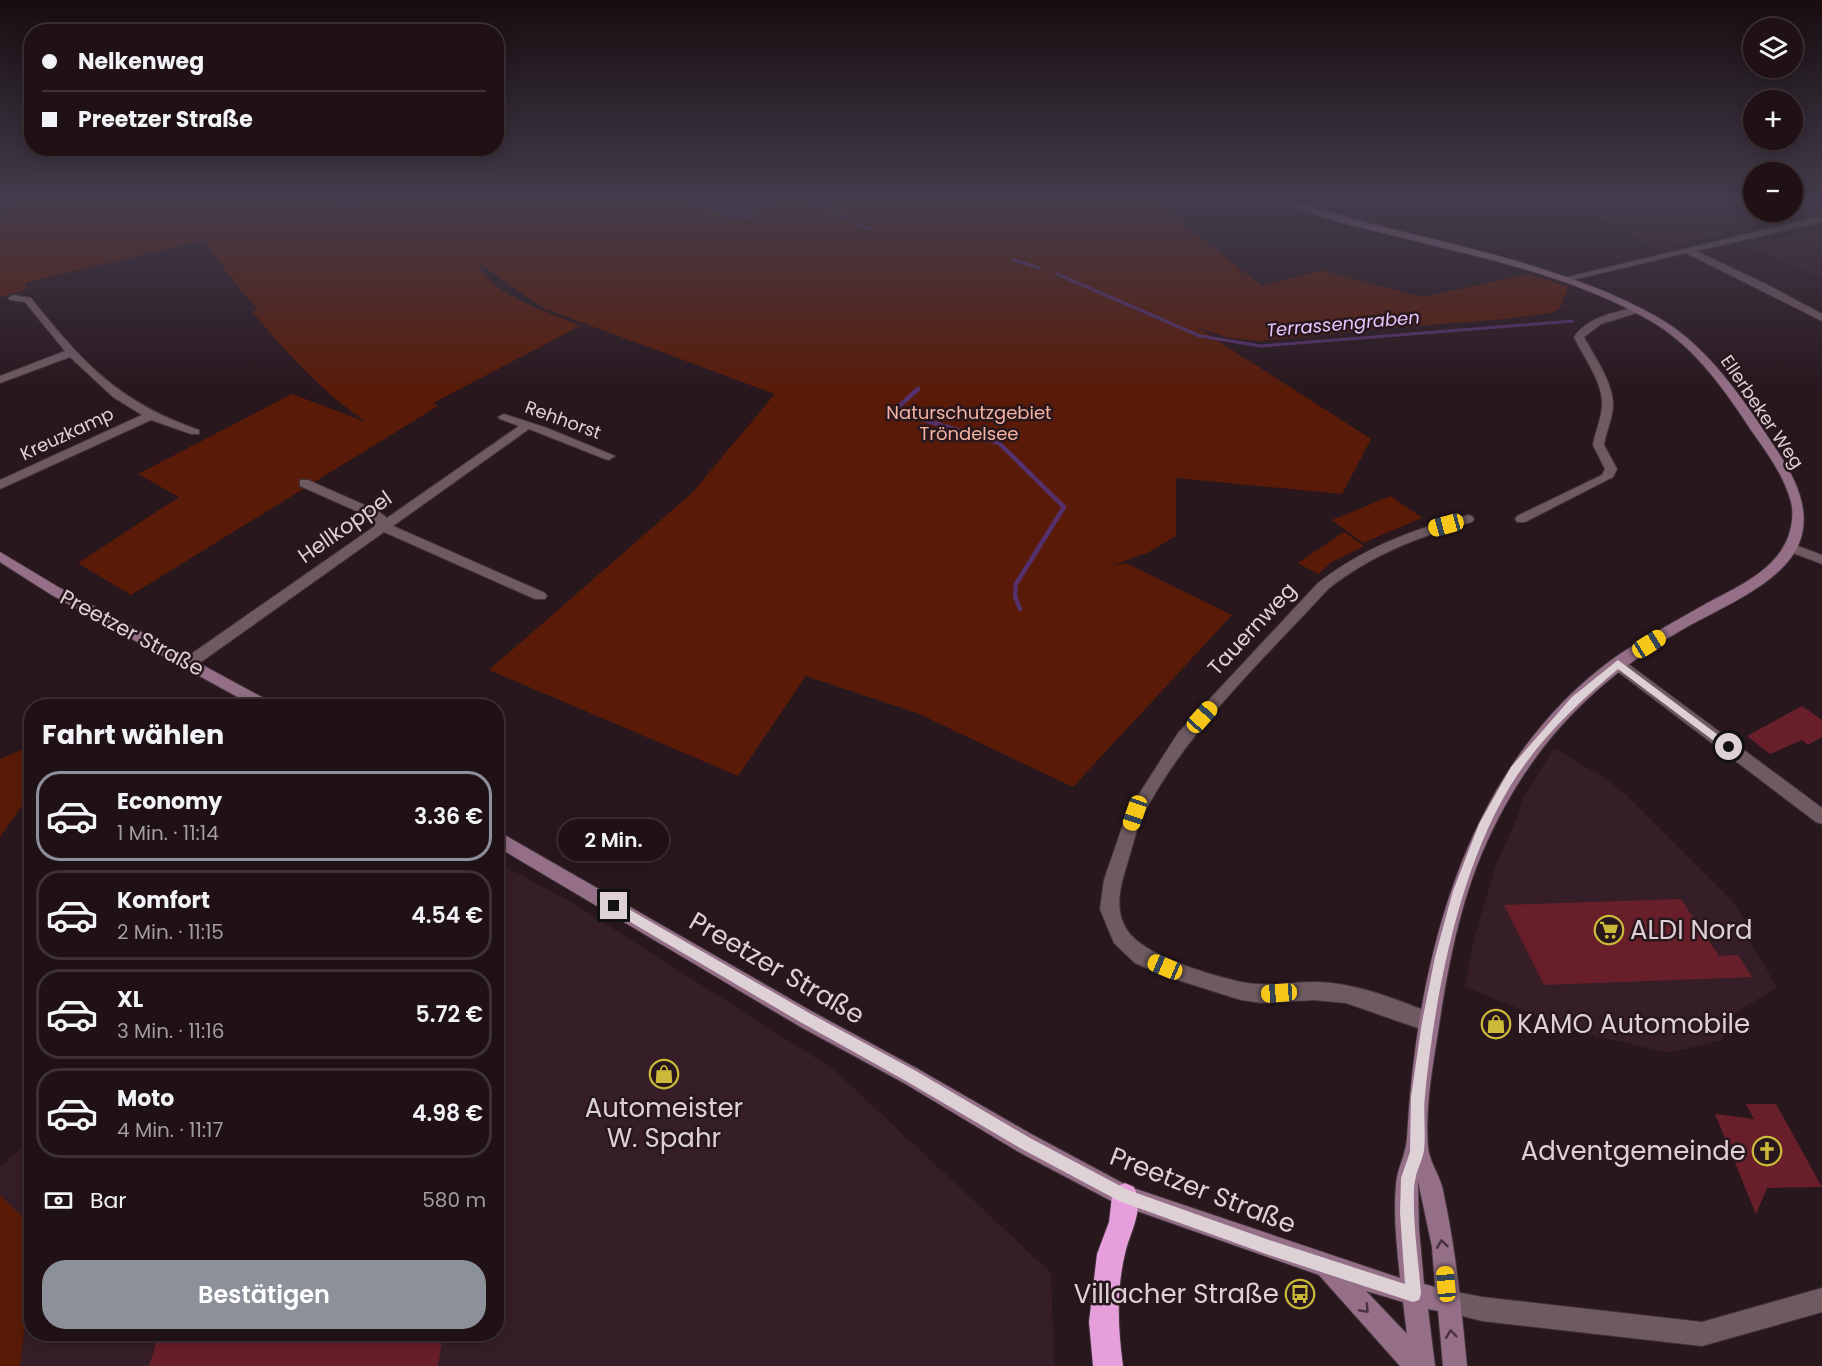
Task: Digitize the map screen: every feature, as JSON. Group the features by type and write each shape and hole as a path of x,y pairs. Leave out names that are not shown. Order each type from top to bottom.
{"highway":[{"path":"1108,1366 1103,1322 1111,1254 1123,1222 1125,1196"}],"street":[{"name":"Ellerbeker Weg","path":"1510,263 1564,279 1637,310 1680,336 1716,372 1773,452 1792,487 1800,522 1790,547"},
{"path":"1564,279 1632,263"},
{"path":"1713,263 1763,286 1822,318"},
{"path":"13,298 28,300 72,352 114,392 150,416 195,432"},
{"path":"1521,519 1607,477 1611,469 1599,448 1599,440 1607,414 1606,398 1579,337 1586,326 1594,322 1637,310"},
{"path":"0,380 72,352"},
{"name":"Kreuzkamp","path":"0,485 150,416"},
{"name":"Rehhorst","path":"504,417 609,456"},
{"name":"Hellkoppel","path":"189,663 526,426"},
{"path":"304,483 374,514 381,519 381,527 393,530 540,596"},
{"name":"Tauernweg","path":"1429,1022 1346,994 1314,991 1262,994 1241,992 1165,967 1142,957 1121,937 1109,909 1113,880 1135,813 1184,737 1251,663 1323,586 1341,572 1378,550 1424,531 1468,519"},
{"path":"1423,1366 1413,1294 1407,1213 1408,1178 1417,1152 1418,1097 1441,957 1459,891 1489,814 1515,770 1533,746 1575,699 1618,664 1750,584 1780,561 1790,547 1822,560"},
{"name":"Preetzer Straße","path":"0,556 55,591 253,699"},
{"path":"1618,664 1822,817"},
{"name":"Preetzer Straße","path":"504,842 806,1019 911,1076 1025,1143 1125,1196 1326,1266 1413,1294 1482,1309 1702,1334 1822,1300"},
{"path":"1417,1152 1431,1185 1443,1247 1455,1366"},
{"path":"1326,1266 1398,1343 1414,1366"}],"shaded area":[{"path":"1787,263 1821,263 1821,278"},
{"path":"1554,748 1606,779 1623,792 1734,903 1753,934 1746,935 1777,987 1734,1014 1722,1040 1669,1053 1572,1030 1465,987 1473,942 1496,865 1516,821 1524,796"},
{"path":"504,866 573,903 833,1069 1051,1273 1054,1366 20,1366 24,1332 24,1341 504,1341"},
{"path":"24,1145 24,1218 0,1195 0,1167"}],"green space":[{"name":"Naturschutzgebiet Tröndelsee","path":"0,263 109,263 25,283 27,289 0,297"},
{"name":"Naturschutzgebiet Tröndelsee","path":"221,263 477,263 484,274 507,293 580,326 433,403 438,406 131,595 78,563 179,497 138,474 292,394 366,422 334,398 305,371 252,312 258,308 241,291"},
{"name":"Naturschutzgebiet Tröndelsee","path":"478,263 1233,263 1262,286 1321,270 1422,297 1530,274 1568,287 1560,309 1550,313 1505,319 1259,341 1229,338 1198,328 1371,439 1342,494 1176,478 1176,536 1149,552 1111,566 1126,563 1232,615 1073,787 917,713 806,676 738,776 489,670 692,493 775,394 543,308"},
{"path":"1391,496 1422,518 1363,543 1332,520"},
{"path":"1344,532 1364,546 1332,562 1318,574 1298,563"},
{"path":"24,749 24,803 0,837 0,759"},
{"path":"0,1195 24,1218 24,1332 20,1366 0,1366"}],"building":[{"path":"1802,706 1822,720 1822,737 1808,745 1802,740 1770,754 1747,736"},
{"name":"ALDI Nord","path":"1681,899 1719,956 1738,955 1752,977 1544,985 1504,905"},
{"name":"Adventgemeinde","path":"1746,1104 1776,1104 1822,1187 1767,1188 1756,1214 1715,1114 1754,1119"},
{"path":"157,1341 442,1341 438,1366 149,1366"}],"waterway":[{"name":"Terrassengraben","path":"1023,263 1039,268"},
{"name":"Terrassengraben","path":"1057,274 1200,336 1261,346 1573,321"},
{"path":"918,389 896,409 899,412 999,443 1064,507 1016,584 1015,596 1020,609"}],"place":[{"name":"ALDI Nord","path":"1609,930"},
{"name":"KAMO Automobile","path":"1496,1024"},
{"name":"Automeister W. Spahr","path":"664,1074"},
{"name":"Adventgemeinde","path":"1767,1151"},
{"name":"Villacher Straße","path":"1300,1294"}],"route":[{"path":"614,906 806,1019 911,1076 1025,1143 1125,1196 1269,1247 1413,1294 1407,1213 1408,1178 1417,1152 1418,1097 1429,1022 1441,957 1459,891 1484,824 1500,795 1515,770 1547,730 1575,699 1618,664 1729,747"}]}
